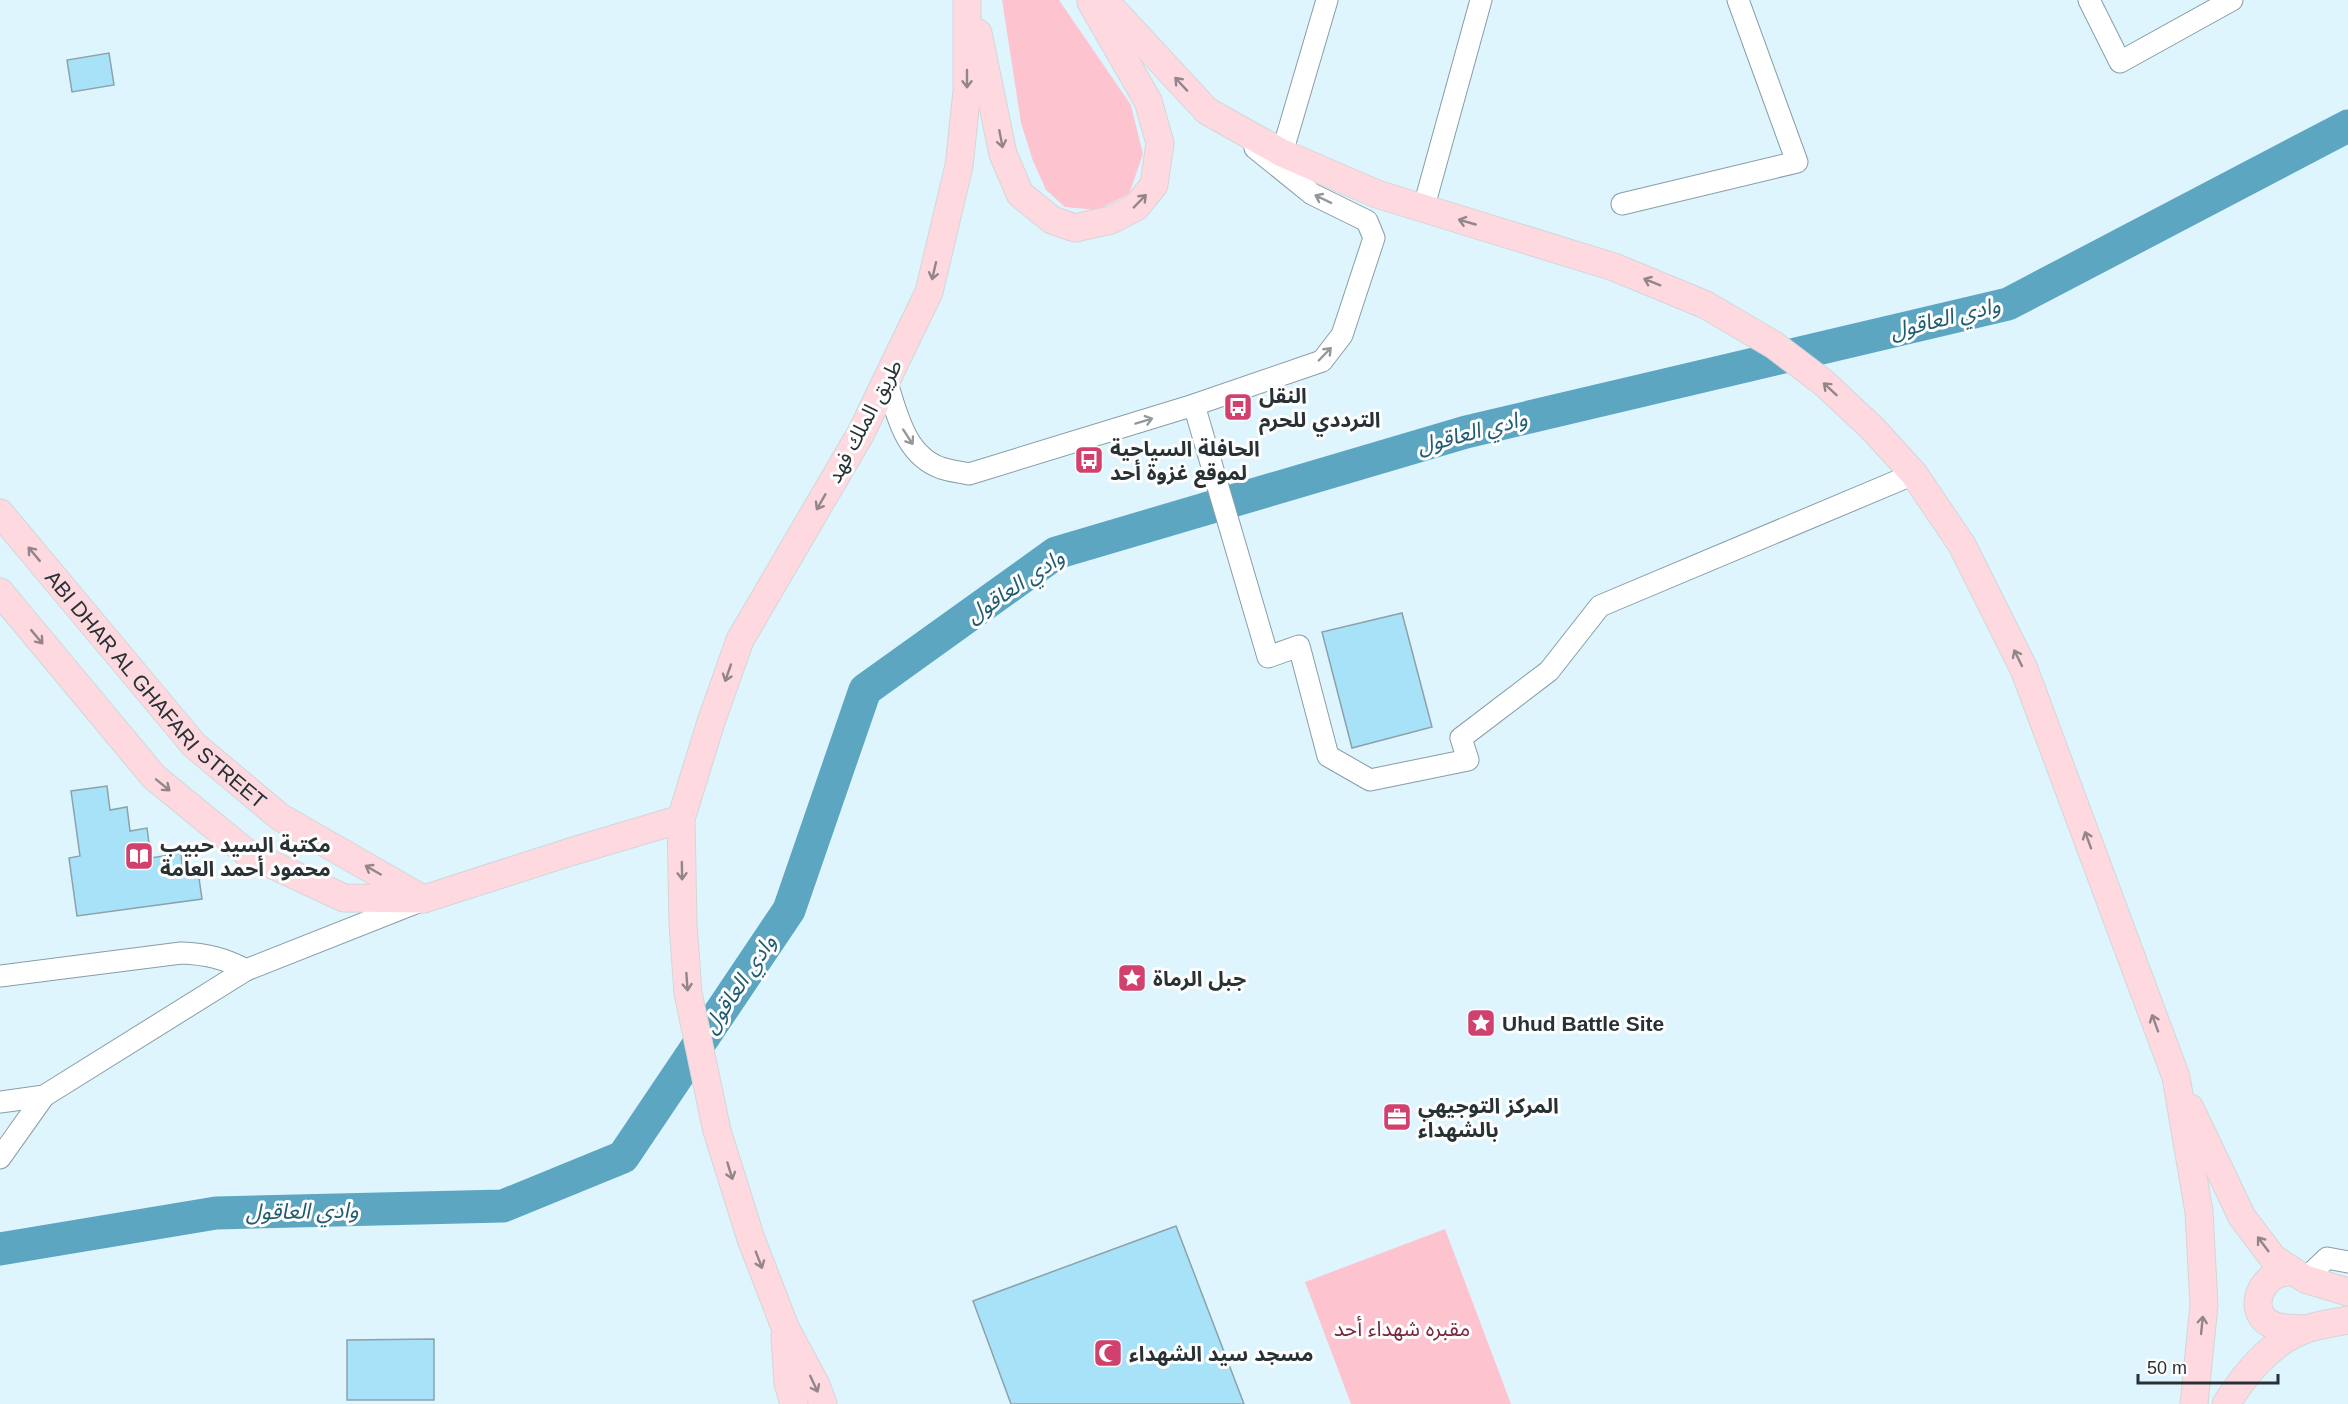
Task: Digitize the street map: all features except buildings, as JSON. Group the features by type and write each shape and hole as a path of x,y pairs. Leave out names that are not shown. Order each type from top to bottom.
{"main road":[{"path":"969,0 1004,154 1020,194 1052,220 1075,228 1111,220 1136,207 1154,185 1160,143 1148,101 1089,0"},
{"name":"طريق الملك فهد","path":"785,1327 751,1239 717,1131 688,993 683,923 681,819 711,722 740,640 861,433 929,292 958,166 967,91 969,0"},
{"path":"1104,0 1207,111 1282,153 1377,194 1614,267 1706,305 1774,345 1824,383 1873,429 1914,474 1962,545 2024,669 2176,1077 2242,1216 2273,1258 2299,1275 2348,1292"},
{"name":"ABI DHAR AL GHAFARI STREET","path":"0,513 194,745 280,817 424,899"},
{"path":"0,592 154,777 247,853 345,898 424,899 681,819"},
{"path":"2176,1077 2199,1212 2204,1305 2194,1404"},
{"path":"2299,1275 2275,1275 2261,1287 2257,1304 2262,1317 2274,1326 2306,1329"},
{"path":"2226,1404 2244,1377 2275,1346 2306,1329 2348,1320"},
{"path":"785,1327 788,1383 794,1404"},
{"path":"785,1327 823,1404"}],"street":[{"path":"1282,153 1327,0"},
{"path":"1423,210 1481,0"},
{"path":"1622,204 1797,162 1738,0"},
{"path":"2089,0 2120,62 2232,0"},
{"path":"887,382 904,435 922,456 940,467 969,474 1194,405 1322,361 1342,335 1374,238 1366,221 1312,194 1207,111"},
{"path":"1194,405 1268,657 1299,646 1328,756 1370,780 1468,760 1461,738 1549,671 1600,606 1914,474"},
{"path":"0,1158 45,1096 246,970 424,899"},
{"path":"0,976 181,953 207,954 228,960 246,970"},
{"path":"0,1102 45,1096"},
{"path":"2299,1275 2327,1258 2348,1262"}],"green space":[{"path":"1002,0 1059,0 1131,105 1143,154 1129,194 1097,210 1065,207 1046,190 1033,161 1021,123"},
{"name":"مقبره شهداء أحد","path":"1445,1229 1511,1404 1351,1404 1305,1282"}],"waterway":[{"name":"وادي العاقول","path":"0,1249 216,1213 503,1206 623,1157 789,910 865,690 1056,553 1466,432 2008,304 2348,126"}],"place":[{"name":"النقل الترددي للحرم","path":"1238,407"},
{"name":"الحافلة السياحية لموقع غزوة أحد","path":"1089,460"},
{"name":"مكتبة السيد حبيب محمود أحمد العامة","path":"139,856"},
{"name":"جبل الرماة","path":"1132,978"},
{"name":"Uhud Battle Site","path":"1481,1023"},
{"name":"المركز التوجيهي بالشهداء","path":"1397,1117"},
{"name":"مسجد سيد الشهداء","path":"1108,1353"}]}
